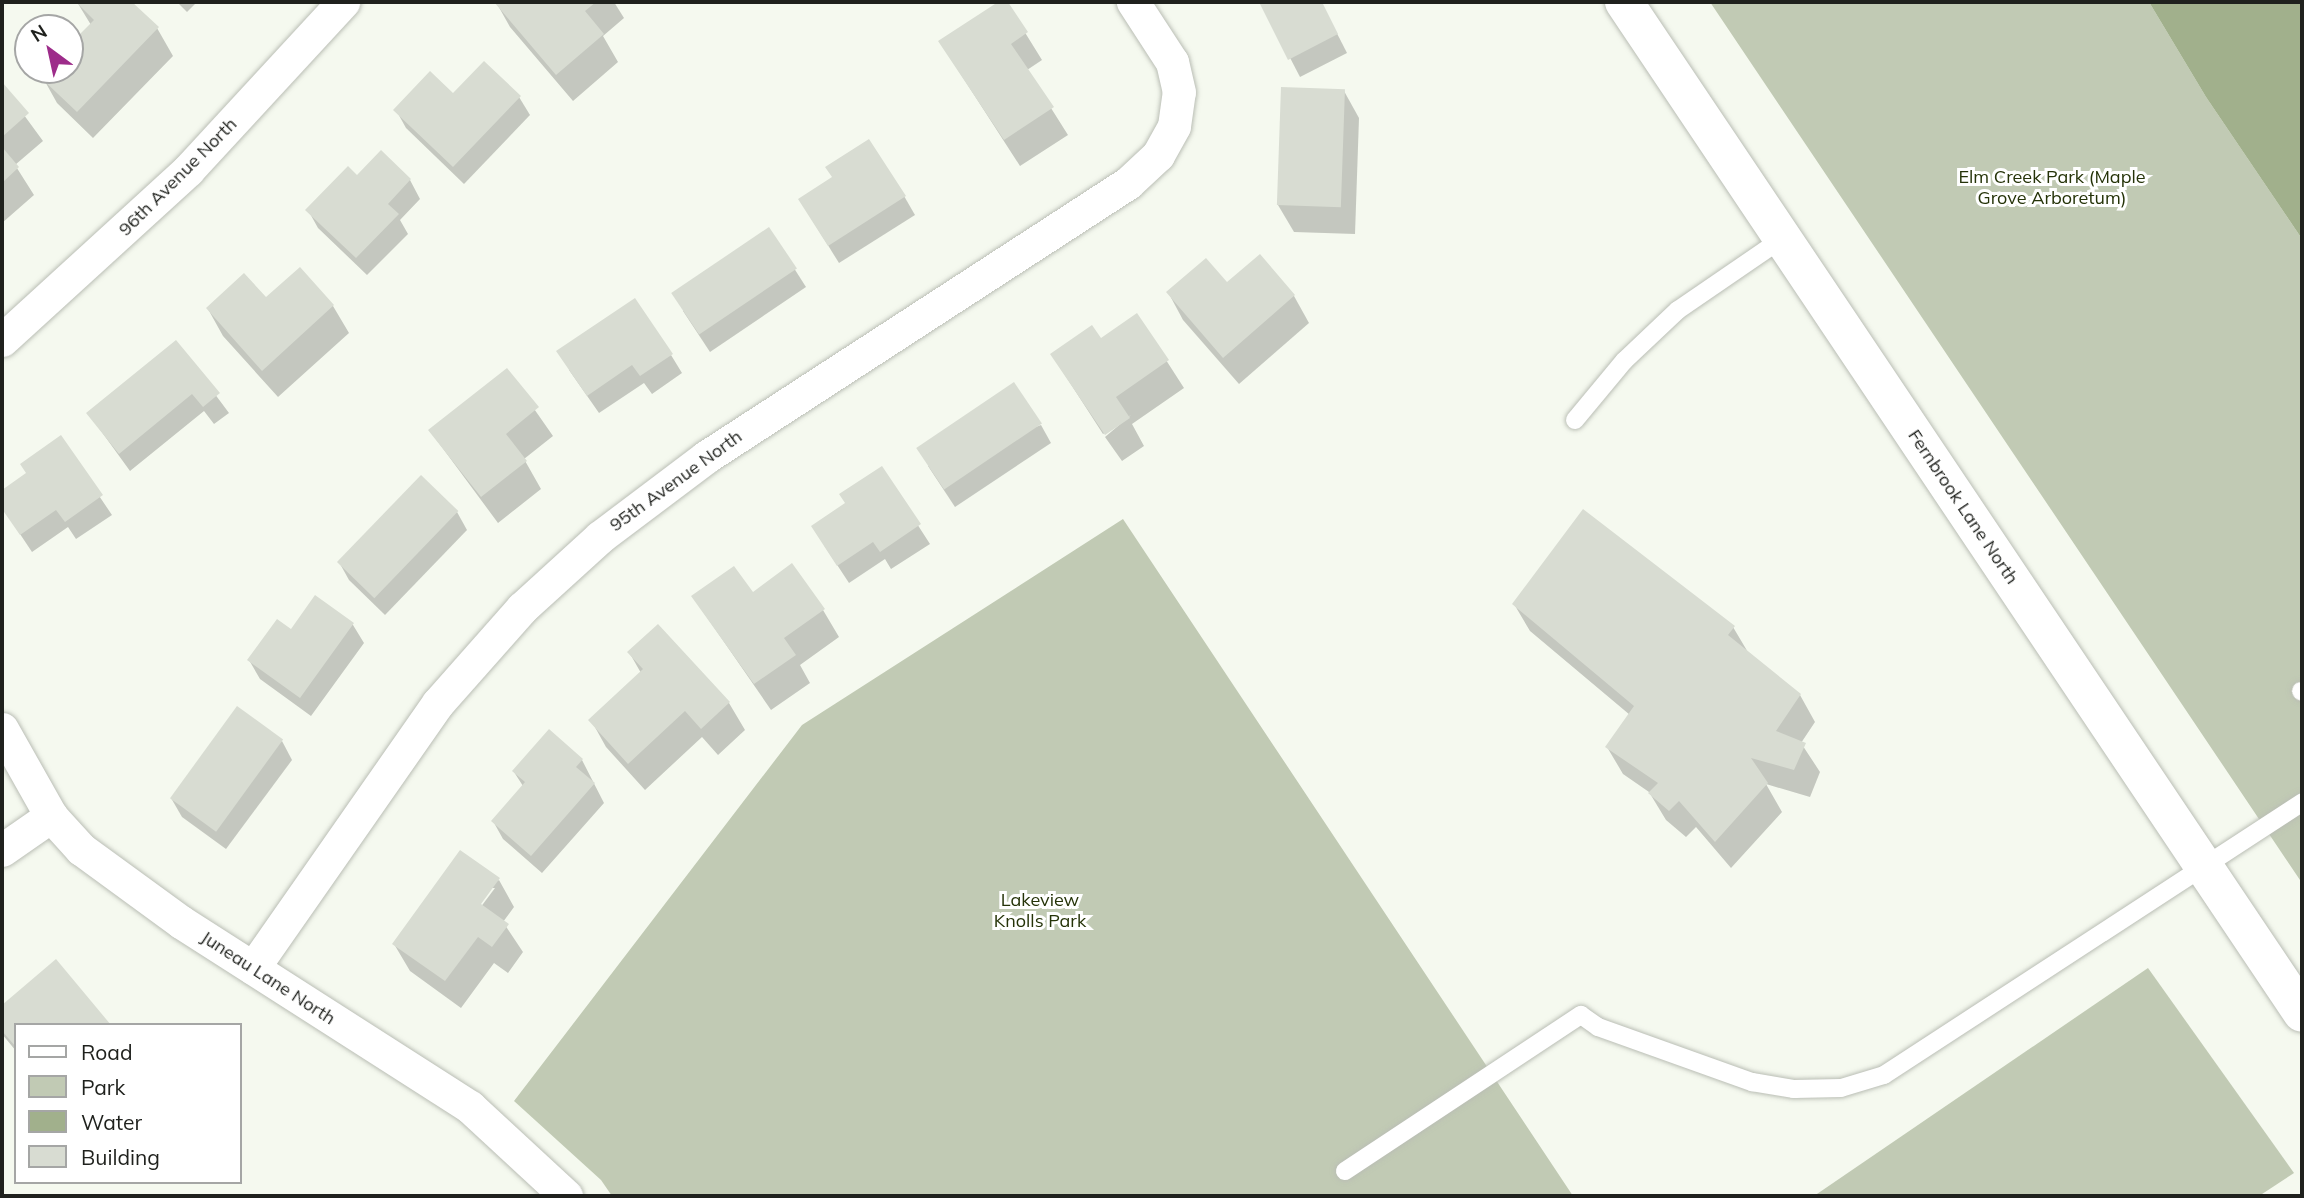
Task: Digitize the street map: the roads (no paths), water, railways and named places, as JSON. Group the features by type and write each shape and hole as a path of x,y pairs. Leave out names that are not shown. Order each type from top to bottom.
{"street":[{"name":"96th Avenue North","path":"2,340 188,170 343,2"},
{"name":"95th Avenue North","path":"253,968 439,703 522,608 600,537 706,457 1128,183 1158,155 1174,126 1179,92 1172,62 1133,2"},
{"name":"Fernbrook Lane North","path":"1623,2 2302,1013"},
{"name":"Juneau Lane North","path":"2,729 51,816 80,849 117,877 253,968 470,1107 566,1196"},
{"path":"2,850 51,816"}],"lane":[{"path":"1575,420 1624,361 1678,310 1783,238"},
{"path":"1345,1171 1581,1015 1598,1027 1752,1082 1794,1089 1841,1088 1885,1075 2302,803"}],"water":[{"path":"2149,2 2302,2 2302,239 2206,97"}],"park label":[{"name":"Elm Creek Park (Maple Grove Arboretum)","path":"2052,188"},
{"name":"Lakeview Knolls Park","path":"1040,911"}]}
